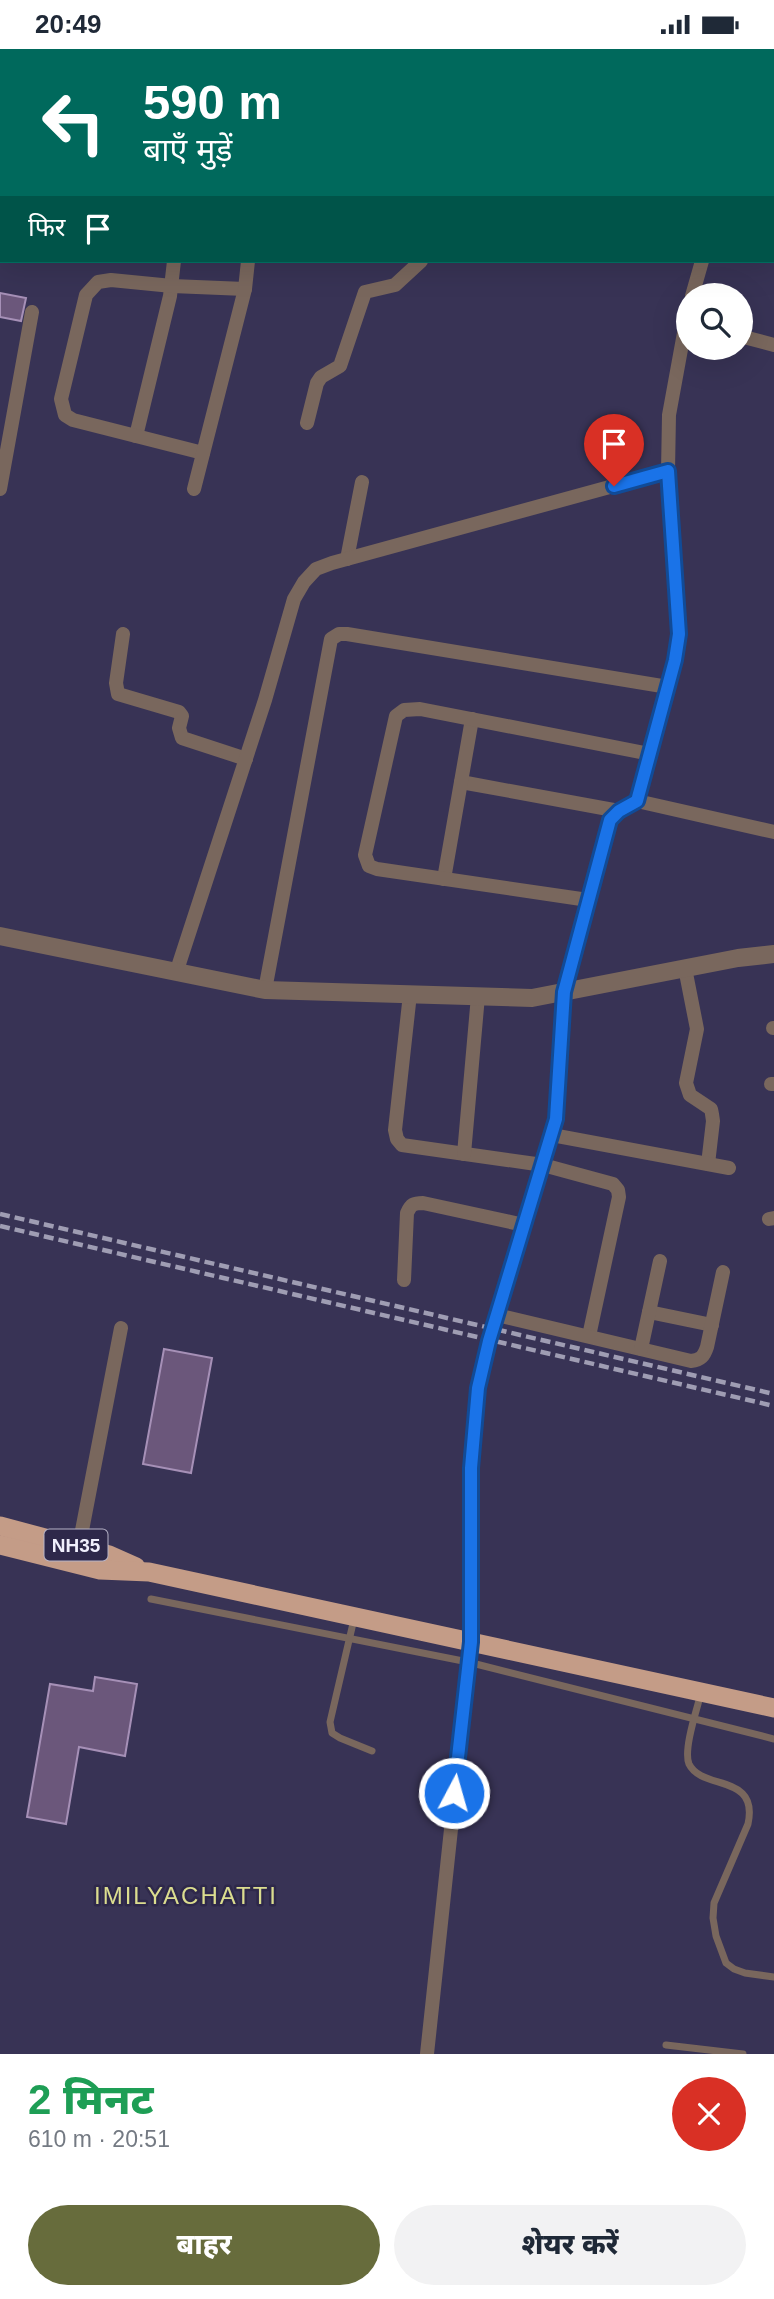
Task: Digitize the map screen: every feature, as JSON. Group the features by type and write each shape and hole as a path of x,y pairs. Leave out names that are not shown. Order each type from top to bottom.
{"highway":[{"name":"NH35","path":"0,1526 109,1555 149,1572"},
{"name":"NH35","path":"0,1545 100,1570 149,1572 774,1708"}],"street":[{"path":"136,436 172,286 174,263"},
{"path":"194,489 245,289 248,263"},
{"path":"307,423 317,383 321,377 340,366 365,292 395,285 419,263"},
{"path":"696,283 701,263"},
{"path":"204,453 65,415 61,399 86,295 98,282 111,280 245,289"},
{"path":"0,489 32,312"},
{"path":"753,339 774,345"},
{"path":"637,801 668,687 679,634 668,471 669,415 679,360"},
{"path":"177,970 246,759 294,599 316,569 668,471"},
{"path":"346,559 362,482"},
{"path":"123,634 116,683 118,694 179,712 182,716 179,733 182,738 246,759"},
{"path":"265,990 331,639 339,634 347,634 668,687"},
{"path":"587,900 369,866 365,855 396,716 404,710 420,709 650,754"},
{"path":"444,879 472,719"},
{"path":"461,782 619,811"},
{"path":"427,2054 471,1642 472,1455 478,1388 556,1119 564,992 587,900 610,820 619,811 637,801 774,832"},
{"path":"0,936 265,990 532,998 685,968 774,954"},
{"path":"685,968 697,1029 687,1083 691,1095 710,1109 712,1114 708,1164"},
{"path":"410,994 395,1130 402,1145 543,1165 613,1184 618,1190 619,1197 589,1336"},
{"path":"464,1154 478,996"},
{"path":"551,1135 729,1168"},
{"path":"404,1280 407,1213 415,1203 524,1225"},
{"path":"641,1349 660,1261"},
{"path":"497,1315 698,1360 705,1355 723,1272"},
{"path":"649,1312 712,1325"},
{"path":"79,1546 121,1328"}],"lane":[{"path":"151,1599 468,1662 774,1739"},
{"path":"354,1618 330,1722 332,1733 372,1751"},
{"path":"701,1692 687,1755 689,1764 695,1772 744,1795 751,1812 715,1903 713,1918 716,1936 726,1963 734,1969 774,1977"},
{"path":"666,2045 743,2054"}],"building":[{"path":"0,293 26,298 21,321 0,317"},
{"path":"164,1349 212,1358 191,1473 143,1464"},
{"path":"95,1677 137,1684 125,1756 79,1747 66,1824 27,1817 50,1684 93,1691"}],"railway":[{"path":"0,1214 774,1394"},
{"path":"0,1226 774,1406"}],"district":[{"name":"IMILYACHATTI","path":"186,1896"}],"route":[{"path":"454,1793 471,1642 471,1468 478,1388 489,1341 556,1119 564,992 587,900 610,820 619,811 637,801 675,660 679,634 668,471 614,486"}]}
